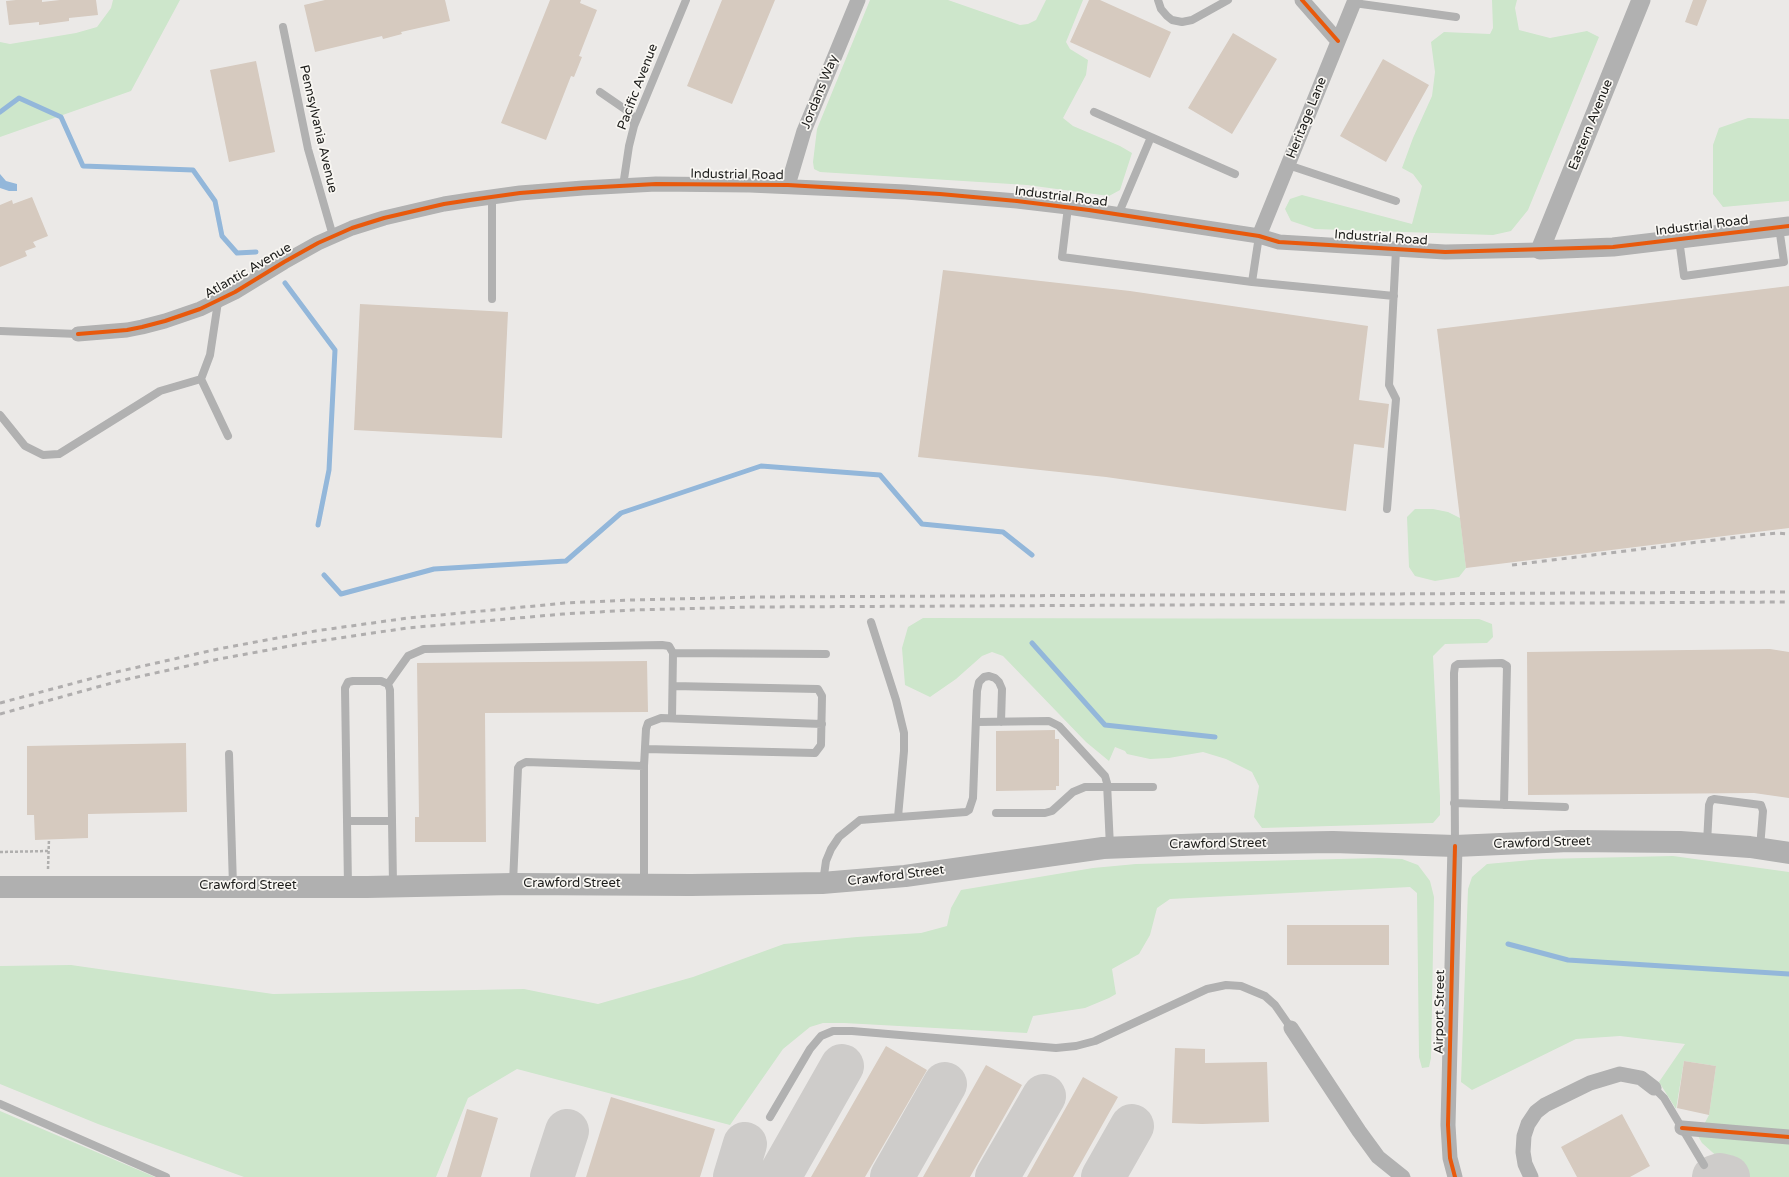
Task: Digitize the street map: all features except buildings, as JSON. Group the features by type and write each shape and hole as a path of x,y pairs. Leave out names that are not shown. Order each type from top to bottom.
{"main road":[{"name":"Crawford Street","path":"0,887 348,887 513,884 822,883 905,876 1003,861 1110,848 1208,844 1333,842 1455,846 1569,841 1680,842 1789,853"}],"street":[{"name":"Jordans Way","path":"788,185 804,131 858,0"},
{"path":"1302,0 1338,41"},
{"name":"Eastern Avenue","path":"1540,250 1641,0"},
{"name":"Heritage Lane","path":"1259,236 1354,1"},
{"name":"Industrial Road","path":"333,236 352,228 384,218 444,204 555,190 656,184 788,185 940,194 1068,207 1259,236 1279,242 1396,250 1470,252 1613,247 1784,227"},
{"name":"Atlantic Avenue","path":"78,334 127,330 142,327 165,321 218,302 284,262 333,236"},
{"name":"Airport Street","path":"1455,846 1448,1125 1450,1158 1455,1177"},
{"path":"1291,1028 1378,1157 1403,1177"},
{"path":"1531,1177 1525,1164 1522,1152 1524,1136 1528,1124 1536,1112 1545,1105 1590,1083 1620,1074 1641,1078 1654,1088"},
{"path":"1682,1128 1789,1137"}],"lane":[{"name":"Pacific Avenue","path":"623,186 628,146 634,126 686,0"},
{"path":"1158,0 1161,9 1167,16 1172,20 1182,22 1192,20 1228,0"},
{"path":"1354,1 1456,17"},
{"name":"Pennsylvania Avenue","path":"282,27 308,149 333,236"},
{"path":"600,92 629,112 633,117 634,126"},
{"path":"1094,112 1235,174"},
{"path":"1118,215 1151,137"},
{"path":"1288,165 1396,201"},
{"path":"492,197 492,299"},
{"path":"1068,207 1062,257 1252,282 1394,296"},
{"path":"1679,239 1684,276 1784,262 1784,227"},
{"path":"1252,282 1259,236"},
{"path":"1387,509 1396,399 1389,385 1396,250"},
{"path":"218,302 210,355 201,379 228,436"},
{"name":"Atlantic Avenue","path":"0,331 78,334"},
{"path":"0,415 25,446 43,455 60,454 160,391 201,379"},
{"path":"871,622 896,700 904,733 904,751 898,817"},
{"path":"388,684 408,656 424,650 662,645 669,646 673,653 672,718"},
{"path":"673,653 826,654"},
{"path":"1455,846 1454,666 1462,663 1502,663 1507,666 1504,804"},
{"path":"822,883 826,861 831,849 839,837 849,827 860,820 966,812 969,810 973,798 977,691 979,682 984,677 989,676 999,682 1002,689 1001,722"},
{"path":"348,887 345,688 348,682 353,681 382,681 388,684 390,690 393,886"},
{"path":"645,749 815,752 821,745 822,696 818,690 673,686"},
{"path":"644,884 644,766 646,728 648,723 661,718 672,718 822,724"},
{"path":"977,722 1049,720 1059,726 1103,772 1107,787 1110,848"},
{"path":"228,754 233,886"},
{"path":"513,884 518,768 520,765 526,762 644,766"},
{"path":"996,813 1045,813 1057,808 1078,789 1085,787 1153,787"},
{"path":"1707,844 1709,805 1711,800 1714,799 1761,805 1763,811 1760,849"},
{"path":"1454,804 1504,804 1565,807"},
{"path":"347,821 392,821"},
{"path":"770,1117 810,1049 821,1036 833,1031 852,1031 1056,1048 1076,1046 1095,1041 1207,989 1226,985 1240,986 1265,996 1275,1005 1291,1028"},
{"path":"1654,1088 1664,1098 1704,1166"},
{"path":"0,1104 166,1177"}],"path":[{"path":"48,886 49,839"},
{"path":"0,852 49,851"}],"green space":[{"path":"113,0 180,0 131,91 0,137 0,42 10,44 76,33 97,27 111,8"},
{"path":"870,0 948,0 1020,25 1028,24 1036,20 1046,0 1083,0 1066,42 1070,49 1088,60 1086,75 1063,118 1073,126 1120,146 1132,153 1120,190 1109,196 1027,185 820,172 814,169 813,162 817,129"},
{"path":"1492,0 1517,0 1515,8 1519,30 1550,38 1587,31 1599,37 1528,210 1511,231 1493,235 1315,229 1291,221 1285,209 1290,199 1302,195 1412,224 1422,186 1413,174 1402,168 1413,138 1432,96 1435,72 1431,42 1444,32 1490,34 1493,28"},
{"path":"1748,118 1789,119 1789,201 1723,207 1713,194 1713,145 1719,128"},
{"path":"1415,509 1433,509 1448,512 1460,518 1466,568 1459,577 1435,581 1415,576 1409,567 1407,517"},
{"path":"923,618 1479,619 1492,624 1493,637 1487,643 1445,644 1433,656 1440,815 1433,823 1262,828 1254,817 1259,786 1252,772 1226,759 1203,752 1169,758 1150,759 1127,754 1125,751 1115,747 1109,761 1086,742 1003,656 992,652 982,656 956,679 930,697 905,685 902,648 908,627"},
{"path":"1673,856 1789,872 1789,1177 1740,1177 1702,1143 1698,1136 1709,1115 1716,1066 1684,1061 1676,1109 1659,1082 1685,1044 1620,1036 1576,1039 1472,1090 1461,1082 1468,889 1472,877 1487,864 1542,859"},
{"path":"1379,858 1402,859 1418,865 1430,881 1434,897 1431,1058 1429,1067 1422,1068 1419,1057 1417,893 1410,887 1170,899 1157,908 1150,935 1139,954 1112,969 1116,994 1109,998 1085,1008 1033,1016 1027,1033 844,1023 823,1023 810,1027 783,1049 730,1125 517,1069 468,1098 436,1177 244,1177 98,1124 0,1084 0,966 71,965 273,994 524,989 598,1004 693,977 784,944 921,933 947,926 951,908 961,890 1093,868 1136,864"},
{"path":"0,1111 155,1177 0,1177"}],"water":[{"path":"0,174 6,181 17,184 17,191 9,191 0,188"}],"waterway":[{"path":"0,112 19,98 61,117 83,166 193,170 215,201 222,236 237,253 256,252"},
{"path":"285,283 335,350 329,470 318,525"},
{"path":"324,575 341,594 434,569 566,561 621,513 761,466 880,475 922,524 1003,532 1032,555"},
{"path":"1032,643 1105,725 1215,737"},
{"path":"1508,944 1568,960 1789,974"}],"taxiway":[{"path":"779,1177 842,1066"},
{"path":"892,1177 945,1084"},
{"path":"997,1177 1044,1096"},
{"path":"1103,1177 1132,1126"},
{"path":"552,1177 567,1131"},
{"path":"735,1177 745,1144"},
{"path":"1714,1177 1720,1175 1728,1177"}],"railway":[{"path":"1512,565 1731,538 1777,533 1789,534"},
{"path":"0,703 112,673 218,649 315,631 408,618 566,603 759,597 1789,592"},
{"path":"0,714 119,681 219,659 312,642 407,628 563,614 633,610 754,607 1789,602"}],"cycle path":[{"path":"1302,0 1338,41"},
{"path":"78,334 127,330 142,327 200,309 235,292 318,243 352,228 384,218 444,204 470,200 520,193 583,188 656,184 788,185 940,194 1017,201 1089,210 1259,236 1279,242 1445,252 1613,247 1789,226"},
{"path":"1455,846 1448,1125 1450,1158 1455,1177"},
{"path":"1682,1128 1789,1137"}]}
